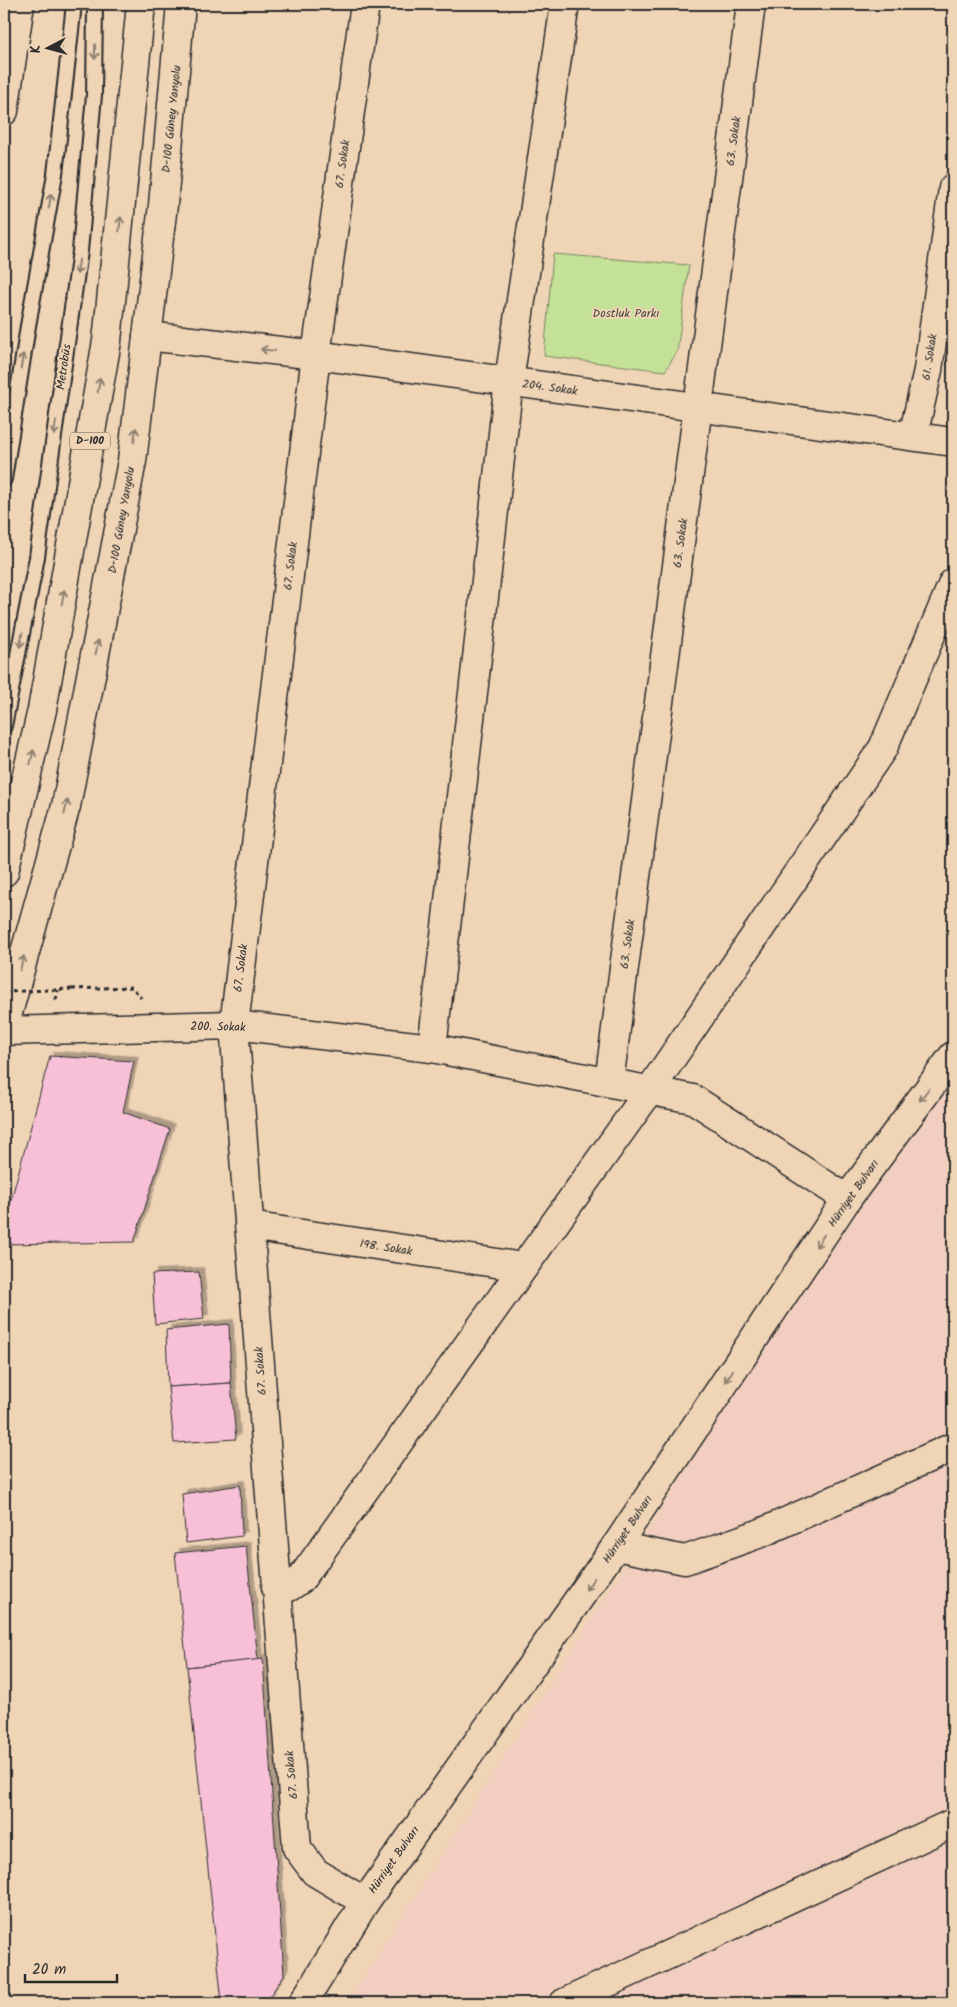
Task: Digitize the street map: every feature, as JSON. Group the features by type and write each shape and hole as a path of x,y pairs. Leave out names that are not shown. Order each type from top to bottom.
{"main road":[{"path":"4,111 20,4"},
{"name":"D-100","path":"4,872 42,710 107,341 141,4"},
{"name":"D-100 Güney Yanyolu","path":"4,1027 66,806 132,461 180,32 181,4"},
{"name":"67. Sokak","path":"365,4 316,355 234,1025 297,1848 315,1872 365,1902"},
{"path":"432,1048 509,382 566,4"},
{"name":"63. Sokak","path":"609,1082 751,4"},
{"name":"61. Sokak","path":"912,436 928,370 953,188"},
{"name":"204. Sokak","path":"147,336 316,355 953,442"},
{"path":"276,1587 289,1586 301,1579 650,1090 884,748 953,583"},
{"name":"200. Sokak","path":"4,1031 234,1025 432,1048 650,1090 693,1099 847,1199"},
{"name":"Hürriyet Bulvarı","path":"303,2003 365,1902 616,1546 847,1199 953,1056"},
{"name":"198. Sokak","path":"249,1226 523,1267"},
{"path":"616,1546 685,1560 761,1533 953,1447"},
{"path":"564,2003 953,1823"}],"lane":[{"path":"4,479 28,326 55,174 74,4"},
{"name":"Metrobüs","path":"4,726 36,557 80,251 94,95 95,4"}],"path":[{"path":"4,992 132,987"},
{"path":"57,998 58,990"}],"shaded area":[{"path":"953,1052 953,2003 347,2003"}],"green space":[{"name":"Dostluk Parkı","path":"553,254 689,265 677,352 665,371 544,356"}],"building":[{"path":"50,1056 134,1061 123,1112 170,1129 134,1242 4,1244 4,1226"},
{"path":"199,1272 204,1319 155,1324 152,1274"},
{"path":"229,1324 231,1383 168,1387 166,1330"},
{"path":"231,1383 236,1439 174,1443 168,1387"},
{"path":"240,1485 242,1536 186,1543 182,1494"},
{"path":"246,1546 258,1660 187,1667 175,1553"},
{"path":"263,1659 284,1975 265,2003 222,2003 187,1667"}]}
